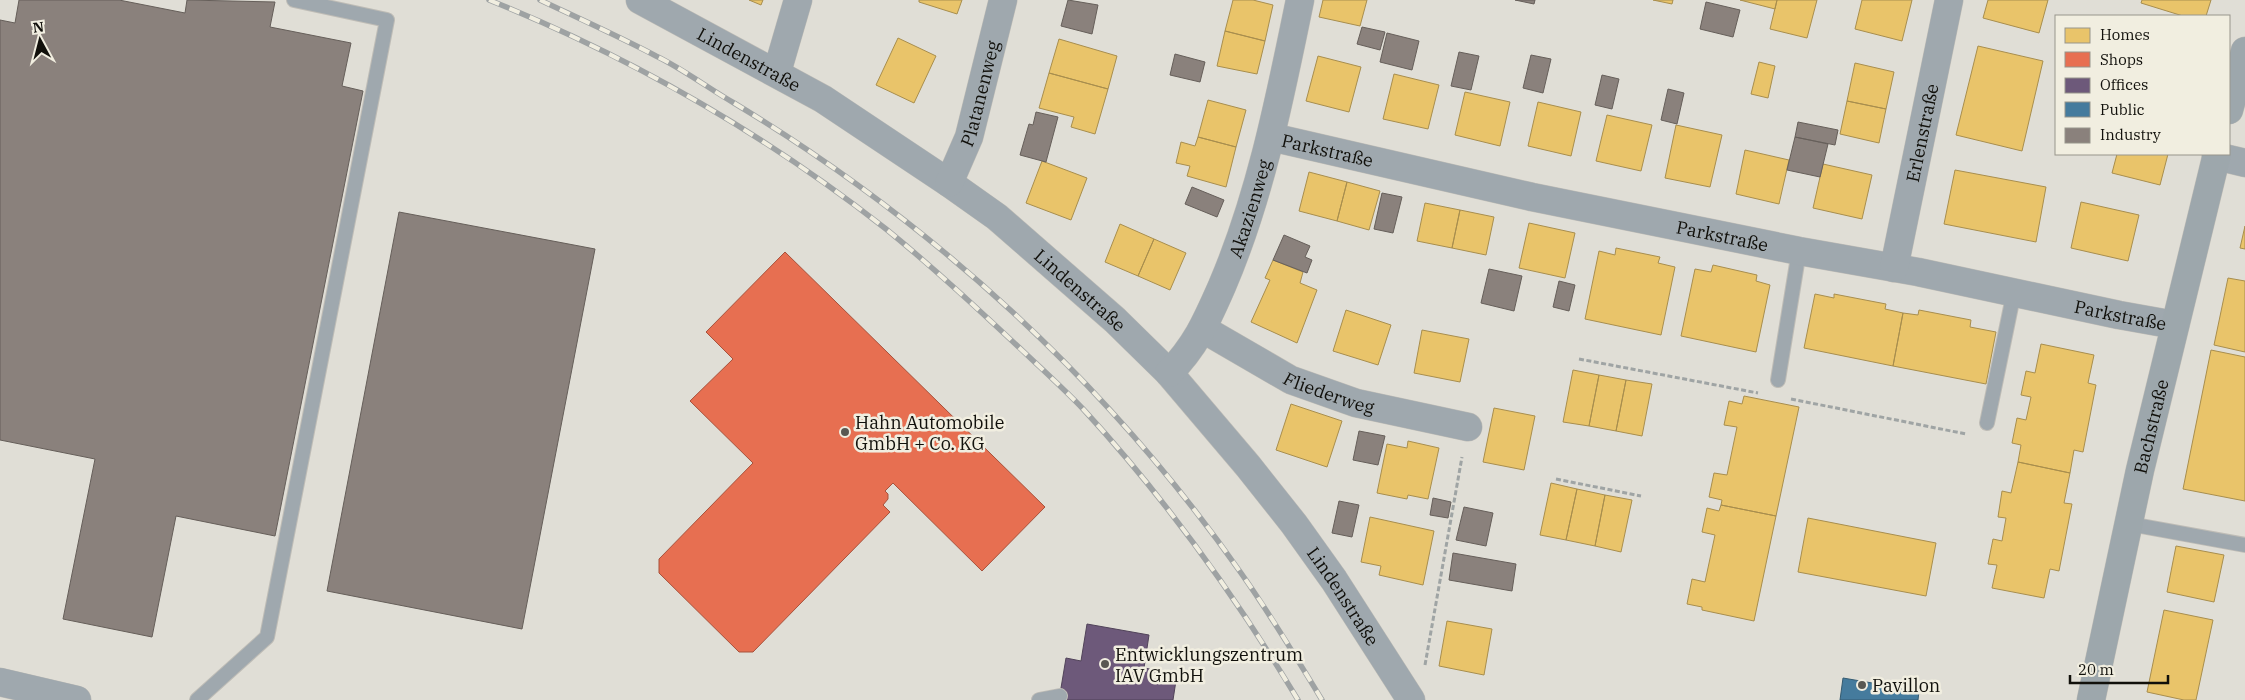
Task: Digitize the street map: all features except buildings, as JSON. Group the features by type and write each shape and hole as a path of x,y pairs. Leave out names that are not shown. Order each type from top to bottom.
{"main road":[{"path":"2230,106 2245,51"},
{"name":"Bachstraße","path":"2091,700 2140,470 2216,155"}],"street":[{"name":"Lindenstraße","path":"640,0 777,72 823,99 949,183 997,217 1115,320 1169,372 1294,524 1334,580 1411,700"},
{"path":"777,72 798,0"},
{"name":"Platanenweg","path":"949,183 969,137 1003,0"},
{"name":"Akazienweg","path":"1169,372 1189,351 1203,329 1240,245 1271,137 1300,0"},
{"name":"Erlenstraße","path":"1894,268 1949,0"},
{"name":"Parkstraße","path":"1271,137 1532,197 2175,325"},
{"path":"2216,155 2245,163"},
{"name":"Fliederweg","path":"1203,329 1291,380 1356,404 1468,427"},
{"path":"0,682 77,700"}],"lane":[{"path":"197,700 267,637 299,444 388,20 294,0"},
{"path":"1778,380 1799,251"},
{"path":"1988,423 2014,292"},
{"path":"2130,524 2245,545"},
{"path":"1039,700 1060,696"}],"path":[{"path":"1424,671 1468,427"},
{"path":"1556,478 1641,496"}],"railway":[{"path":"489,0 542,22 594,47 696,101 745,130 840,195 922,259 1062,388 1084,410 1143,478 1224,586 1298,700"},
{"path":"540,0 666,61 807,150 878,200 947,254 1012,312 1075,372 1134,436 1189,503 1252,588 1322,700"}],"place":[{"name":"Hahn Automobile GmbH + Co. KG","path":"845,432"},
{"name":"Entwicklungszentrum IAV GmbH","path":"1105,664"},
{"name":"Pavillon","path":"1862,685"}]}
